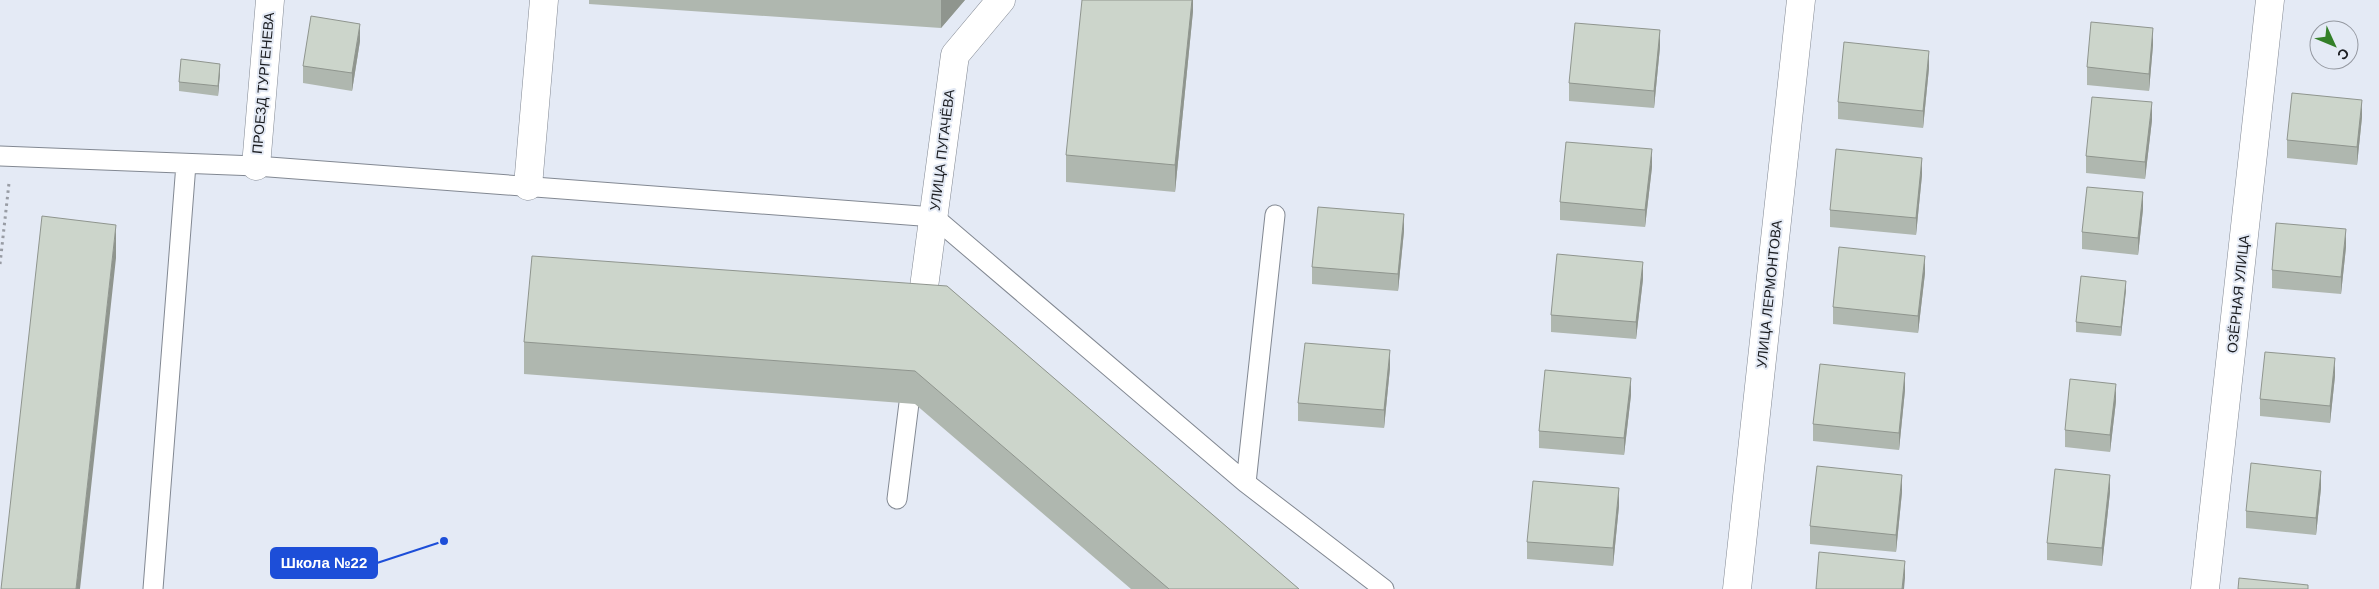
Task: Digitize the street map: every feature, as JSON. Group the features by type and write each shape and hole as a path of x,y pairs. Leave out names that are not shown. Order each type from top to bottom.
{"street":[{"name":"ПРОЕЗД ТУРГЕНЕВА","path":"256,166 270,0"},
{"path":"528,186 544,0"},
{"name":"УЛИЦА ПУГАЧЁВА","path":"920,317 955,54 1001,0"},
{"name":"УЛИЦА ЛЕРМОНТОВА","path":"1737,589 1801,0"},
{"name":"ОЗЁРНАЯ УЛИЦА","path":"2205,589 2270,0"}],"lane":[{"path":"6,156 256,166 934,217 1246,483 1384,589"},
{"path":"153,589 186,164"},
{"path":"1246,483 1275,215"},
{"path":"896,499 909,403"}],"path":[{"path":"0,264 6,156"}],"building":[{"path":"1082,0 1192,0 1175,165 1066,155"},
{"path":"311,16 360,24 352,73 303,66"},
{"path":"2091,22 2153,28 2149,74 2087,67"},
{"path":"1575,23 1660,30 1654,91 1569,83"},
{"path":"1844,42 1929,51 1923,111 1838,102"},
{"path":"181,59 220,64 218,86 179,82"},
{"path":"2292,93 2362,100 2357,147 2287,140"},
{"path":"2092,97 2152,102 2145,162 2086,156"},
{"path":"1566,142 1652,149 1645,210 1560,202"},
{"path":"1836,149 1922,158 1916,218 1830,210"},
{"path":"2087,187 2143,192 2138,238 2082,232"},
{"path":"1318,207 1404,214 1398,274 1312,267"},
{"path":"42,216 116,225 76,589 1,589"},
{"path":"2276,223 2346,229 2341,277 2272,270"},
{"path":"1839,247 1925,256 1918,316 1833,307"},
{"path":"1557,254 1643,262 1636,322 1551,315"},
{"path":"532,256 947,286 1299,589 1169,589 915,371 524,342"},
{"path":"2081,276 2126,281 2121,327 2076,322"},
{"path":"1305,343 1390,350 1384,410 1298,403"},
{"path":"2265,352 2335,358 2330,406 2260,399"},
{"path":"1820,364 1905,373 1899,433 1813,424"},
{"path":"1545,370 1631,378 1624,438 1539,431"},
{"path":"2070,379 2116,384 2110,435 2065,430"},
{"path":"2251,463 2321,471 2316,518 2246,511"},
{"path":"1817,466 1902,475 1896,535 1810,526"},
{"path":"2055,469 2110,475 2102,548 2047,543"},
{"path":"1533,481 1619,488 1613,548 1527,542"},
{"path":"1819,552 1905,561 1902,589 1816,589"},
{"path":"2239,578 2308,585 2308,589 2238,589"}],"place":[{"name":"Школа №22","path":"444,541"}]}
